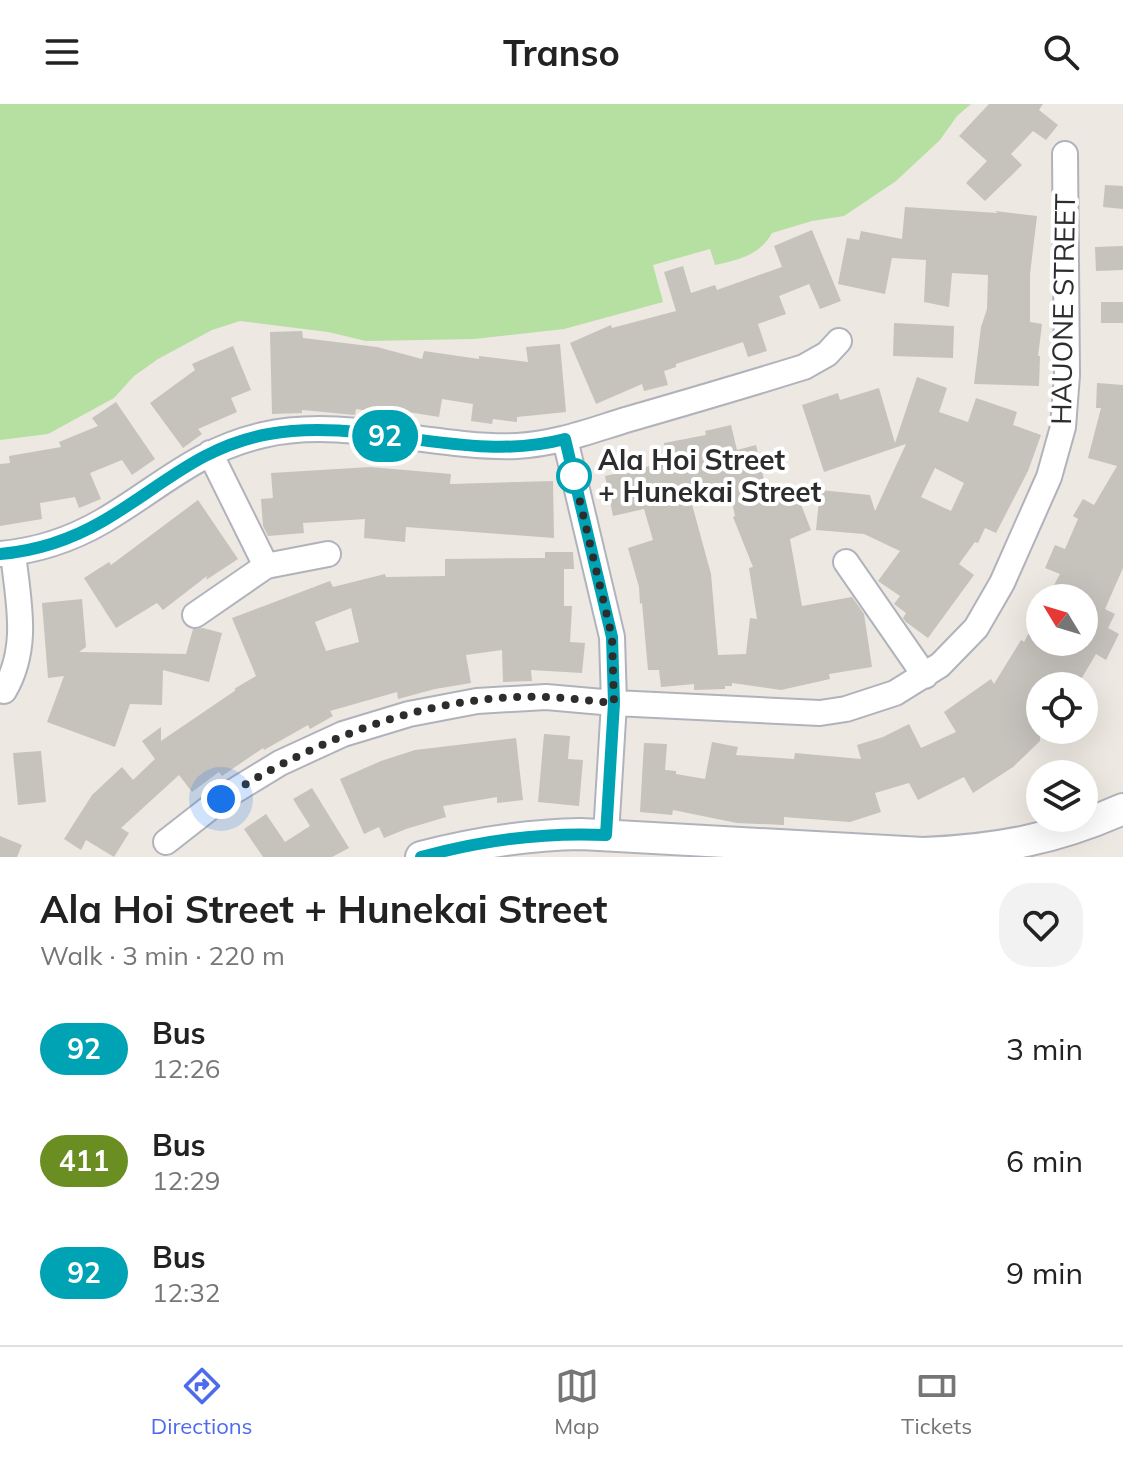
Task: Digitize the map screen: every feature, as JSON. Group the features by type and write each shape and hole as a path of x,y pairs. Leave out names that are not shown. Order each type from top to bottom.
{"street":[{"name":"HAUONE STREET","path":"166,842 221,799 280,763 343,734 396,718 491,700 546,697 820,713 871,703 925,676 959,648 990,607 1049,477 1057,452 1066,402 1065,154"},
{"path":"4,691 15,671 22,636 7,554 55,543 91,527 179,470 241,440 296,430 487,446 520,446 565,439 804,367 827,354 839,341"},
{"path":"565,439 612,637 614,703 606,835"},
{"path":"210,453 266,566"},
{"path":"195,615 266,566 328,554"},
{"path":"846,562 925,676"},
{"path":"421,857 472,843 526,835 606,835 923,853 975,851 1025,843 1075,829 1123,809"}],"green space":[{"path":"0,104 971,104 957,116 940,140 896,181 844,216 812,221 772,233 761,247 732,261 715,265 710,249 653,265 663,302 564,329 474,339 366,341 328,332 240,321 212,330 158,359 134,376 114,398 48,434 0,440"}],"building":[{"path":"989,104 1043,104 1039,110 1058,125 1046,140 1033,131 1011,154 1022,165 985,201 966,183 987,161 959,136"},
{"path":"1105,185 1123,186 1123,209 1103,207"},
{"path":"905,207 1037,216 1030,274 1030,322 1042,324 1038,356 1039,386 974,384 981,327 987,309 988,275 952,273 949,307 924,302 926,260 892,258 885,294 838,284 847,238 859,240 861,231 902,239"},
{"path":"812,230 841,301 820,309 809,284 779,296 786,314 758,324 767,351 748,357 743,342 676,364 676,367 664,371 668,385 644,391 642,384 596,404 570,343 611,325 612,328 676,311 664,272 683,266 691,293 715,285 717,290 782,267 774,246"},
{"path":"1123,246 1123,270 1096,271 1095,247"},
{"path":"1101,302 1123,302 1123,323 1101,323"},
{"path":"894,323 954,326 953,358 893,356"},
{"path":"302,331 303,338 377,347 422,359 424,351 528,362 526,347 560,344 566,412 517,417 517,422 493,419 492,424 471,421 473,404 442,399 439,417 408,412 408,417 356,409 355,415 302,410 302,413 272,414 270,332"},
{"path":"233,346 251,390 231,398 237,412 198,429 202,434 183,448 150,403 195,370 192,364"},
{"path":"917,377 947,388 939,412 968,422 976,398 1017,412 1013,425 1041,435 1028,471 996,533 985,528 978,543 975,542 959,564 974,575 928,638 903,618 906,613 894,604 900,596 878,581 900,551 864,534 816,530 820,490 870,495 875,511 906,444 824,472 802,405 838,393 840,400 879,388 895,443","holes":["935,468 964,483 951,511 921,497"]},
{"path":"1097,383 1123,385 1123,568 1105,609 1115,614 1108,628 1119,634 1106,660 1098,655 1098,584 1055,584 1060,574 1045,568 1055,545 1065,549 1078,519 1073,516 1083,499 1094,505 1117,466 1088,458 1101,408 1096,408"},
{"path":"116,402 155,459 132,475 122,460 90,473 101,499 79,508 75,497 40,503 42,519 0,526 0,464 10,463 9,456 61,447 59,442 98,426 92,418"},
{"path":"731,425 737,450 756,445 769,502 796,492 811,530 790,539 802,606 852,597 864,614 872,667 829,674 830,679 781,690 732,683 725,689 694,690 694,684 661,687 659,670 648,670 642,603 628,548 653,540 644,509 613,516 605,476 668,462 664,443 706,435 705,431","holes":["729,488 753,567 749,568 757,619 750,618 746,654 718,655 711,574 690,497"]},
{"path":"370,467 451,474 450,484 553,481 554,538 406,527 405,542 364,538 365,519 303,523 304,533 268,536 263,526 261,499 273,498 271,473"},
{"path":"198,500 238,559 206,580 207,576 163,610 157,603 116,628 84,578 109,562 111,565"},
{"path":"545,552 573,552 574,569 564,569 564,606 572,606 570,642 585,643 582,673 531,670 532,681 503,682 502,650 466,655 471,683 398,699 397,692 330,711 333,716 263,748 222,776 219,772 192,792 179,775 121,828 129,833 114,857 86,840 81,850 64,839 92,795 122,767 133,780 155,759 142,741 161,727 161,741 256,676 232,618 330,581 333,587 385,574 386,577 445,576 445,559 545,558","holes":["351,608 359,642 326,651 315,622"]},
{"path":"82,599 86,647 79,652 186,654 193,629 222,633 209,682 163,670 162,705 130,704 115,747 47,722 64,676 48,678 42,603"},
{"path":"1026,638 1026,656 1095,656 1085,672 1026,672 1026,744 1037,744 1013,767 973,793 964,777 918,800 909,783 875,793 881,812 850,822 784,817 784,825 737,823 673,810 672,815 640,812 644,743 667,744 665,770 705,779 712,742 738,747 736,755 794,759 795,753 861,759 857,745 909,724 921,748 956,732 944,712 991,679 994,684 1021,640 1024,642"},
{"path":"544,734 570,736 568,759 583,760 579,806 538,802"},
{"path":"516,738 523,800 497,803 497,797 443,806 446,817 384,838 379,827 364,834 340,779 415,750"},
{"path":"41,751 46,802 18,805 13,753"},
{"path":"312,788 349,848 332,857 263,857 244,829 266,814 285,842 310,826 293,799"},
{"path":"0,836 22,845 17,857 0,857"}],"bus line":[{"name":"92","path":"0,554 30,550 80,533 125,507 190,462 241,440 268,434 323,430 487,446 520,446 565,439 612,637 614,703 606,835 526,835 472,843 421,857"}],"place":[{"name":"Ala Hoi Street + Hunekai Street","path":"574,476"}],"route":[{"path":"221,799 280,763 343,734 409,714 477,701 546,697 614,703 612,637 572,468 574,476"}]}
